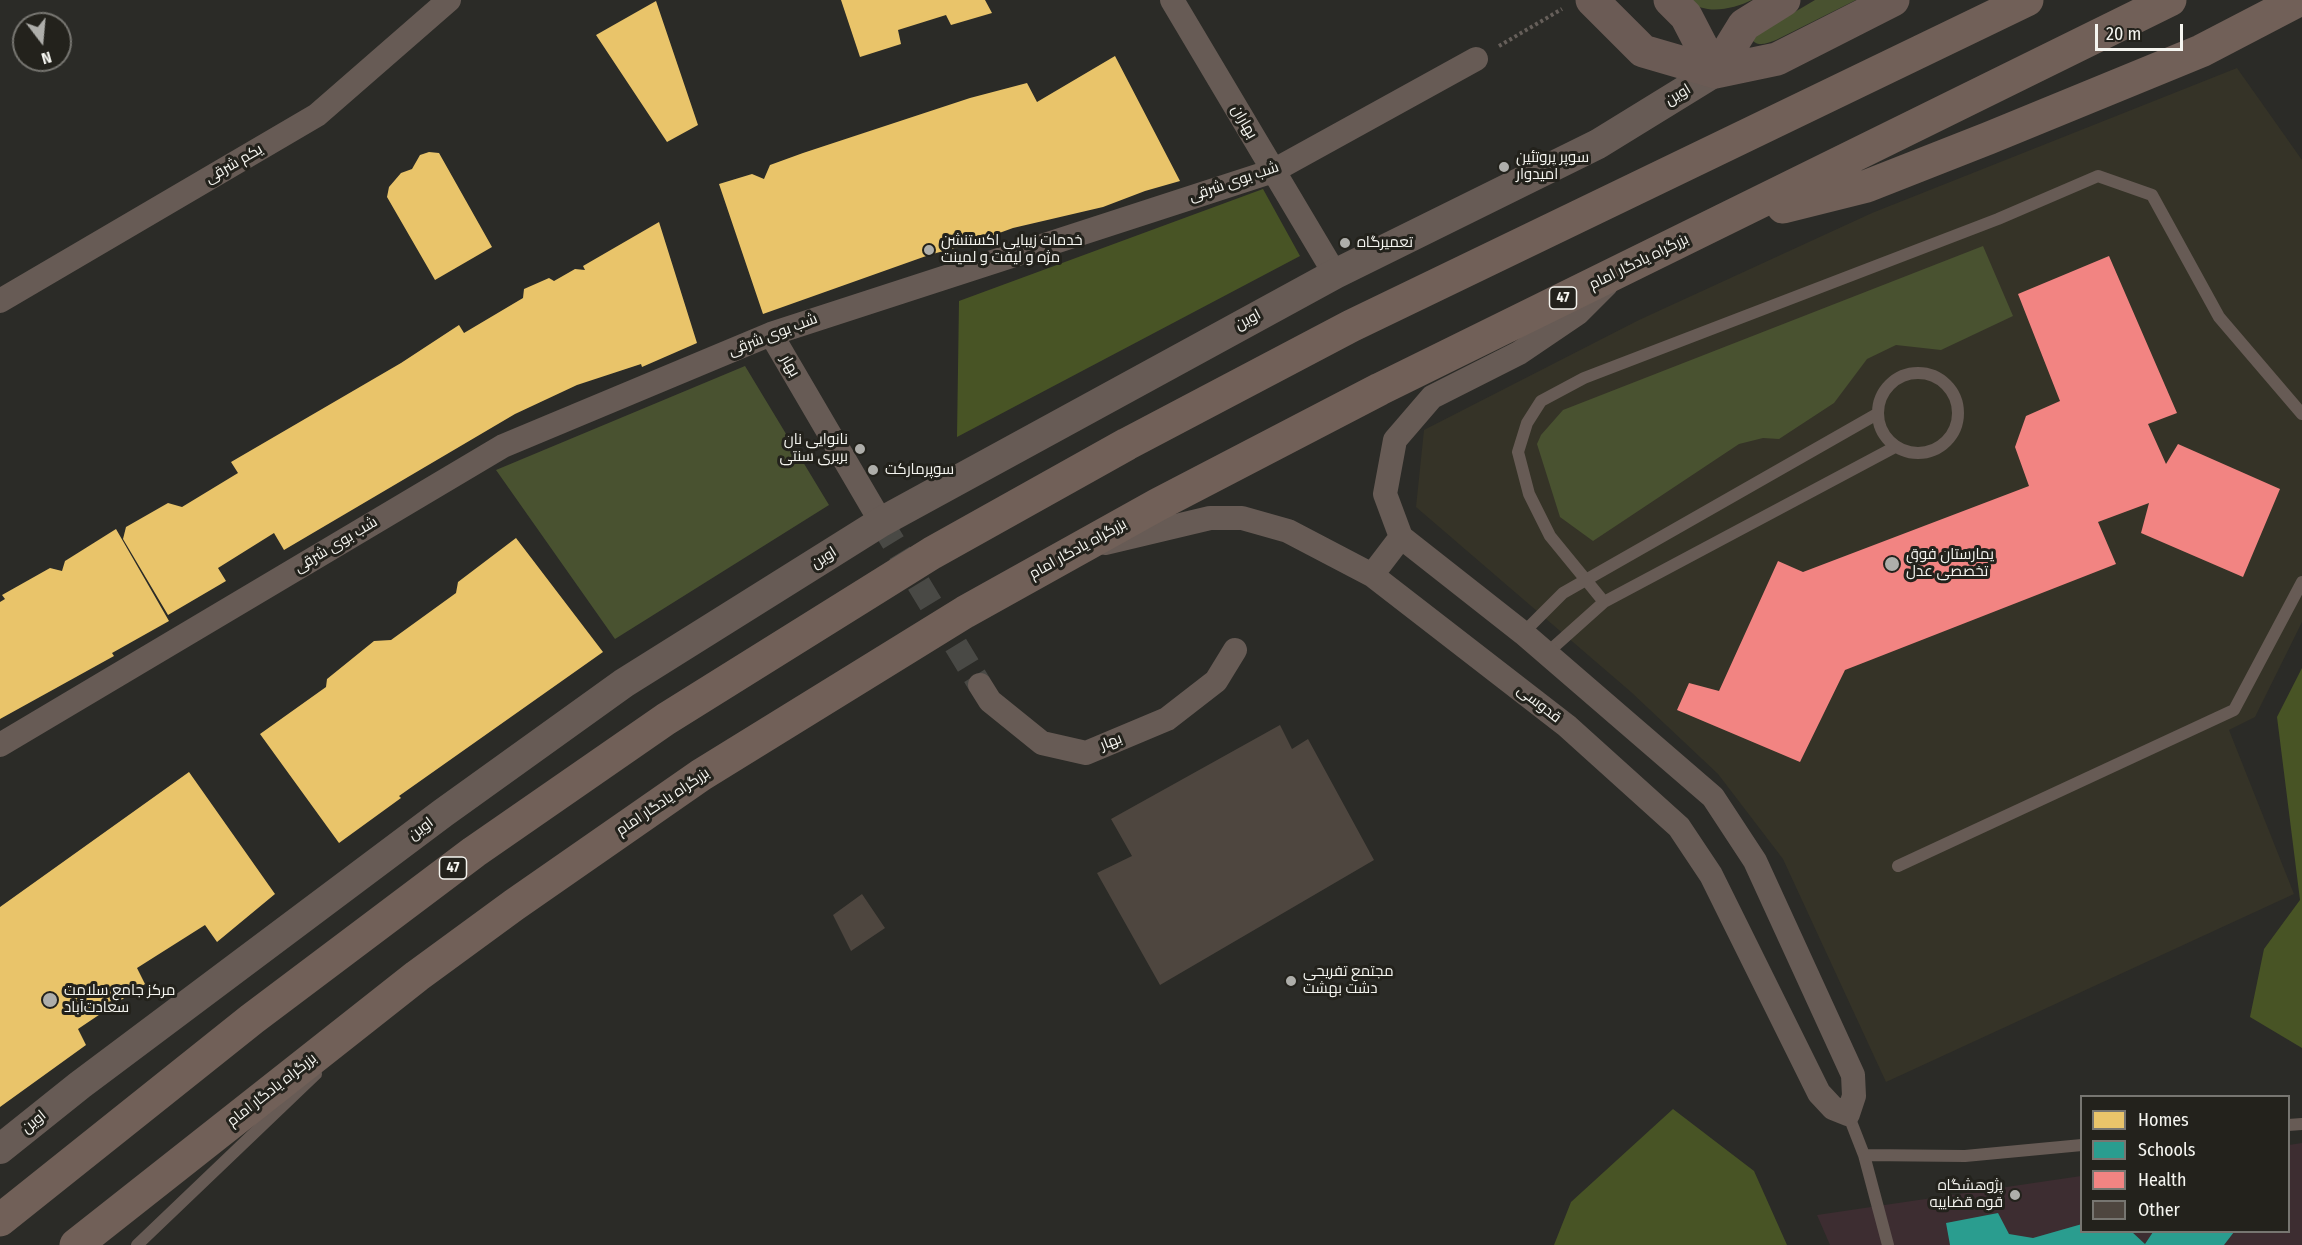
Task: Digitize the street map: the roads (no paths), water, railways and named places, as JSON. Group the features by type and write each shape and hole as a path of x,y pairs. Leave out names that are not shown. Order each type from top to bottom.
{"highway":[{"name":"47","path":"0,1220 252,1019 474,852 666,719 932,553 1126,444 1351,326 2027,0"},
{"name":"بزرگراه یادگار امام","path":"76,1245 417,976 514,905 701,775 965,612 1076,549 1380,389 2170,0"},
{"path":"1718,224 1867,186 2201,51 2299,0"}],"main road":[{"path":"1670,0 1686,16 1715,72"},
{"name":"اوین","path":"1715,72 1744,25 1784,0"},
{"name":"اوین","path":"1715,72 1777,59 1893,0"},
{"path":"1580,3 1643,51 1715,72"}],"street":[{"name":"یکم شرقی","path":"0,301 317,115 449,0"},
{"name":"بهاران","path":"1172,0 1335,274"},
{"name":"شب بوی شرقی","path":"0,745 503,446 771,334 1273,171 1476,59"},
{"name":"اوین","path":"0,1149 80,1085 433,820 624,683 881,522 1335,274 1598,144 1715,72"},
{"path":"1622,269 1578,313 1528,347 1432,397 1395,440 1385,494 1401,537 1523,633 1713,797 1755,861 1853,1075 1854,1096 1848,1114"},
{"name":"بهار","path":"771,334 881,522"},
{"name":"قدوسی","path":"1076,549 1210,518 1242,518 1288,531 1372,575 1567,726 1679,827 1711,875 1819,1093 1833,1108 1848,1114"},
{"path":"1372,575 1401,537"},
{"name":"بهار","path":"980,685 990,701 1042,743 1086,753 1167,719 1216,681 1234,650"}],"lane":[{"path":"1604,602 1550,536 1529,494 1518,452 1527,423 1541,401 1584,378 1998,219 2098,176 2152,195 2218,317 2302,414"},
{"path":"1918,373 1931,375 1942,381 1952,391 1958,404 1959,418 1946,442 1934,450 1921,454 1907,453 1895,447 1883,433 1877,414 1879,402 1885,390 1894,380 1906,374 1918,373"},
{"path":"1523,633 1563,593 1877,414"},
{"path":"1547,653 1604,602 1895,447"},
{"path":"1898,866 2234,710 2302,582"},
{"path":"136,1245 417,976"},
{"path":"1848,1114 1864,1155 1888,1245"},
{"path":"1864,1155 1965,1156 2080,1145"}],"tunnel":[{"path":"881,522 980,685"}],"place":[{"name":"سوپر پروتئین امیدوار","path":"1504,167"},
{"name":"تعمیرگاه","path":"1345,243"},
{"name":"خدمات زیبایی اکستنشن مژه و لیفت و لمینت","path":"929,250"},
{"name":"نانوایی نان بربری سنتی","path":"860,449"},
{"name":"سوپرمارکت","path":"873,470"},
{"name":"یمارستان فوق تخصصی عدل","path":"1892,564"},
{"name":"مجتمع تفریحی دشت بهشت","path":"1291,981"},
{"name":"مرکز جامع سلامت سعادت‌آباد","path":"50,1000"},
{"name":"پژوهشگاه قوه قضاییه","path":"2015,1195"}]}
